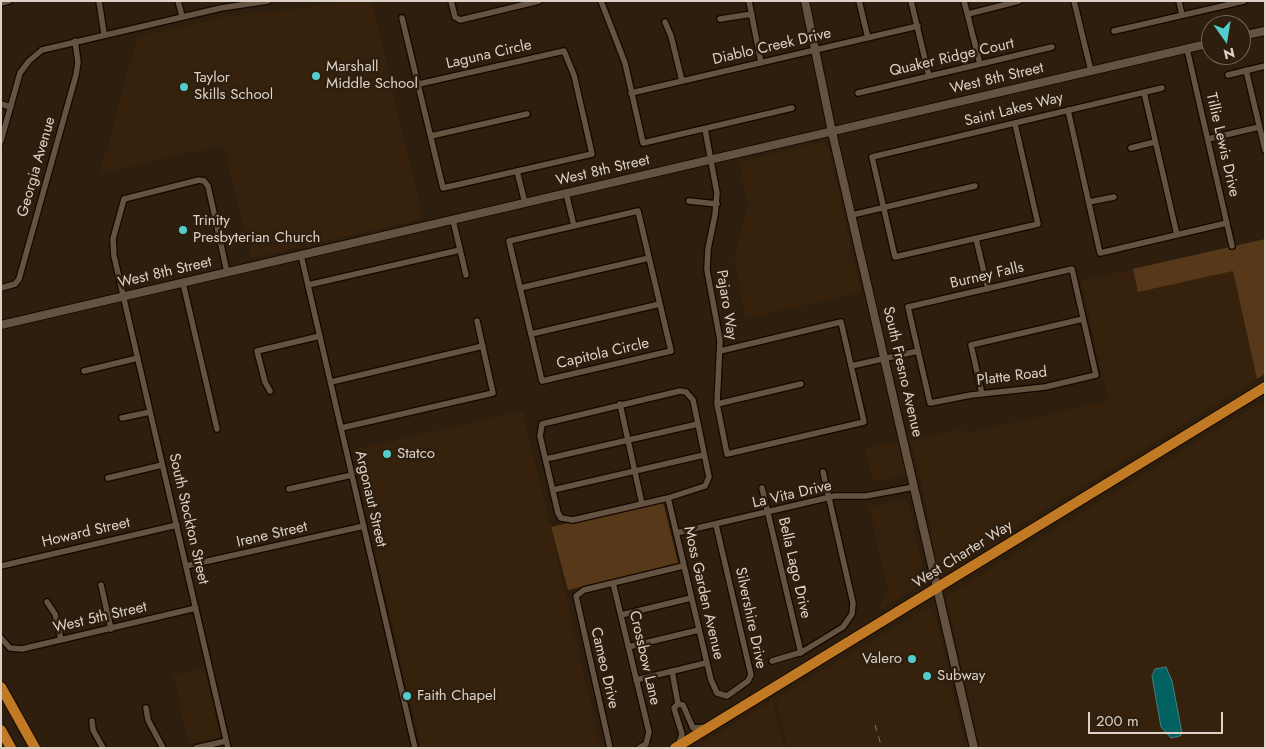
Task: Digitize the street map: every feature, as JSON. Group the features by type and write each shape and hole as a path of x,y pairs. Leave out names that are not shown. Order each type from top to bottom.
{"highway":[{"name":"West Charter Way","path":"676,747 1265,387"},
{"path":"1,687 35,748"},
{"path":"1,730 11,748"}],"street":[{"path":"1,3 9,1"},
{"path":"99,1 104,34"},
{"path":"178,1 182,16"},
{"path":"1,140 20,74 29,60 47,48 182,16 230,6 268,1"},
{"path":"452,1 455,17 460,20 539,1"},
{"path":"601,1 625,63 643,143 792,108"},
{"path":"749,1 761,63"},
{"name":"South Fresno Avenue","path":"805,1 832,132 974,748"},
{"path":"859,1 868,38"},
{"path":"911,1 929,76"},
{"path":"964,1 980,64"},
{"path":"968,14 1018,1"},
{"path":"1074,1 1091,71"},
{"path":"1179,1 1182,16"},
{"path":"1114,31 1244,1"},
{"path":"720,19 752,14"},
{"path":"402,18 419,84"},
{"path":"665,22 671,36 682,81"},
{"name":"Diablo Creek Drive","path":"631,93 918,26"},
{"path":"1251,34 1265,31"},
{"name":"Georgia Avenue","path":"1,288 15,284 19,280 76,75 78,62 74,41"},
{"name":"West 8th Street","path":"1,325 1201,46"},
{"name":"Quaker Ridge Court","path":"858,93 1052,47"},
{"name":"Tillie Lewis Drive","path":"1187,49 1232,246"},
{"name":"Laguna Circle","path":"564,51 574,75 592,154 443,188 431,136 419,84 564,51"},
{"path":"1228,75 1265,66"},
{"path":"1246,70 1265,150"},
{"name":"Saint Lakes Way","path":"884,208 872,157 1162,88"},
{"path":"1144,92 1177,235"},
{"path":"1,104 10,107"},
{"path":"1068,110 1100,252 1227,223"},
{"path":"431,136 527,114"},
{"path":"884,208 895,258 1038,224 1015,124"},
{"path":"1208,139 1259,127"},
{"name":"Pajaro Way","path":"705,129 717,182 717,204 706,270 718,329 720,350 717,404 727,454 864,422 851,366"},
{"path":"1130,148 1155,142"},
{"path":"517,171 525,203"},
{"name":"South Stockton Street","path":"227,272 208,186 204,181 199,180 128,196 122,202 113,244 123,296 227,744"},
{"path":"852,215 975,186"},
{"path":"566,194 574,226"},
{"path":"1089,202 1114,197"},
{"path":"689,202 717,204"},
{"name":"Capitola Circle","path":"638,211 649,258 671,351 542,381 509,241 638,211"},
{"path":"452,220 466,275"},
{"path":"976,239 988,289"},
{"path":"308,285 460,250"},
{"name":"Argonaut Street","path":"301,255 415,748"},
{"path":"520,288 649,258"},
{"name":"Burney Falls","path":"918,351 908,307 1072,269 1083,319"},
{"path":"183,283 217,429"},
{"path":"531,334 660,304"},
{"path":"982,394 971,346 1083,319"},
{"name":"Platte Road","path":"918,351 930,403 982,394 1045,387 1096,375 1083,319"},
{"path":"341,428 493,393 477,322"},
{"path":"720,350 841,322 851,366 918,351"},
{"path":"270,390 265,382 257,350 320,336"},
{"path":"331,382 483,346"},
{"path":"84,371 138,358"},
{"path":"717,404 801,384"},
{"path":"680,391 689,395 693,400 709,477 705,486 642,504 567,520 561,518 558,513 540,436 542,424 620,404 680,391"},
{"path":"620,404 642,504"},
{"path":"122,418 150,412"},
{"path":"546,459 698,424"},
{"path":"553,490 704,455"},
{"path":"108,478 162,465"},
{"path":"772,661 801,653 843,627 852,614 853,603 823,472"},
{"path":"289,489 352,475"},
{"name":"La Vita Drive","path":"676,533 829,498 866,496 914,487"},
{"name":"Bella Lago Drive","path":"762,488 801,653"},
{"name":"Moss Garden Avenue","path":"668,498 706,663 717,693"},
{"name":"Howard Street","path":"1,566 176,525"},
{"name":"Silvershire Drive","path":"716,525 751,675 748,681 730,695 717,693"},
{"name":"Irene Street","path":"186,566 364,526"},
{"path":"613,583 683,566"},
{"name":"Cameo Drive","path":"610,748 575,600 578,593 613,583"},
{"name":"Crossbow Lane","path":"613,583 648,739 639,748"},
{"path":"101,585 111,629"},
{"path":"620,615 692,598"},
{"path":"47,602 54,614 61,640"},
{"name":"West 5th Street","path":"1,638 10,648 22,649 196,608"},
{"path":"628,647 699,630"},
{"path":"636,680 706,663"},
{"path":"672,671 678,704"},
{"path":"678,704 683,705 693,728 708,728"},
{"path":"676,747 682,734 674,708 678,704"},
{"path":"146,708 148,720 163,748"},
{"path":"92,721 93,730 102,748"},
{"path":"196,748 227,744"}],"shaded area":[{"name":"Marshall Middle School","path":"345,1 372,1 423,219 251,258 224,145 100,173 137,37 228,16 298,9"},
{"path":"823,142 828,146 861,292 745,319 734,255 748,206 739,162"},
{"path":"1265,239 1265,374 1257,379 1233,271 1138,292 1133,269"},
{"path":"1133,269 1139,292 1233,271 1257,379 939,575 929,533 932,531 911,441 961,429 967,433 1108,401 1081,281"},
{"path":"1260,403 1265,406 1265,748 980,748 946,596"},
{"path":"523,411 601,748 421,748 352,450"},
{"path":"900,441 907,474 873,482 865,449"},
{"path":"903,499 908,502 926,578 924,583 877,612 888,591 869,507"},
{"path":"663,502 678,563 568,590 551,527"},
{"path":"928,607 934,611 966,748 788,748 776,698"},
{"path":"204,668 220,734 218,738 189,744 173,675"},
{"path":"772,700 785,748 695,748"}],"water":[{"path":"1166,667 1172,681 1182,733 1180,736 1171,738 1161,727 1152,676 1155,669"}],"railway":[{"path":"875,725 882,748"}],"place":[{"name":"Marshall Middle School","path":"316,76"},
{"name":"Taylor Skills School","path":"184,87"},
{"name":"Trinity Presbyterian Church","path":"183,230"},
{"name":"Statco","path":"387,454"},
{"name":"Valero","path":"912,659"},
{"name":"Subway","path":"927,676"},
{"name":"Faith Chapel","path":"407,696"}]}
